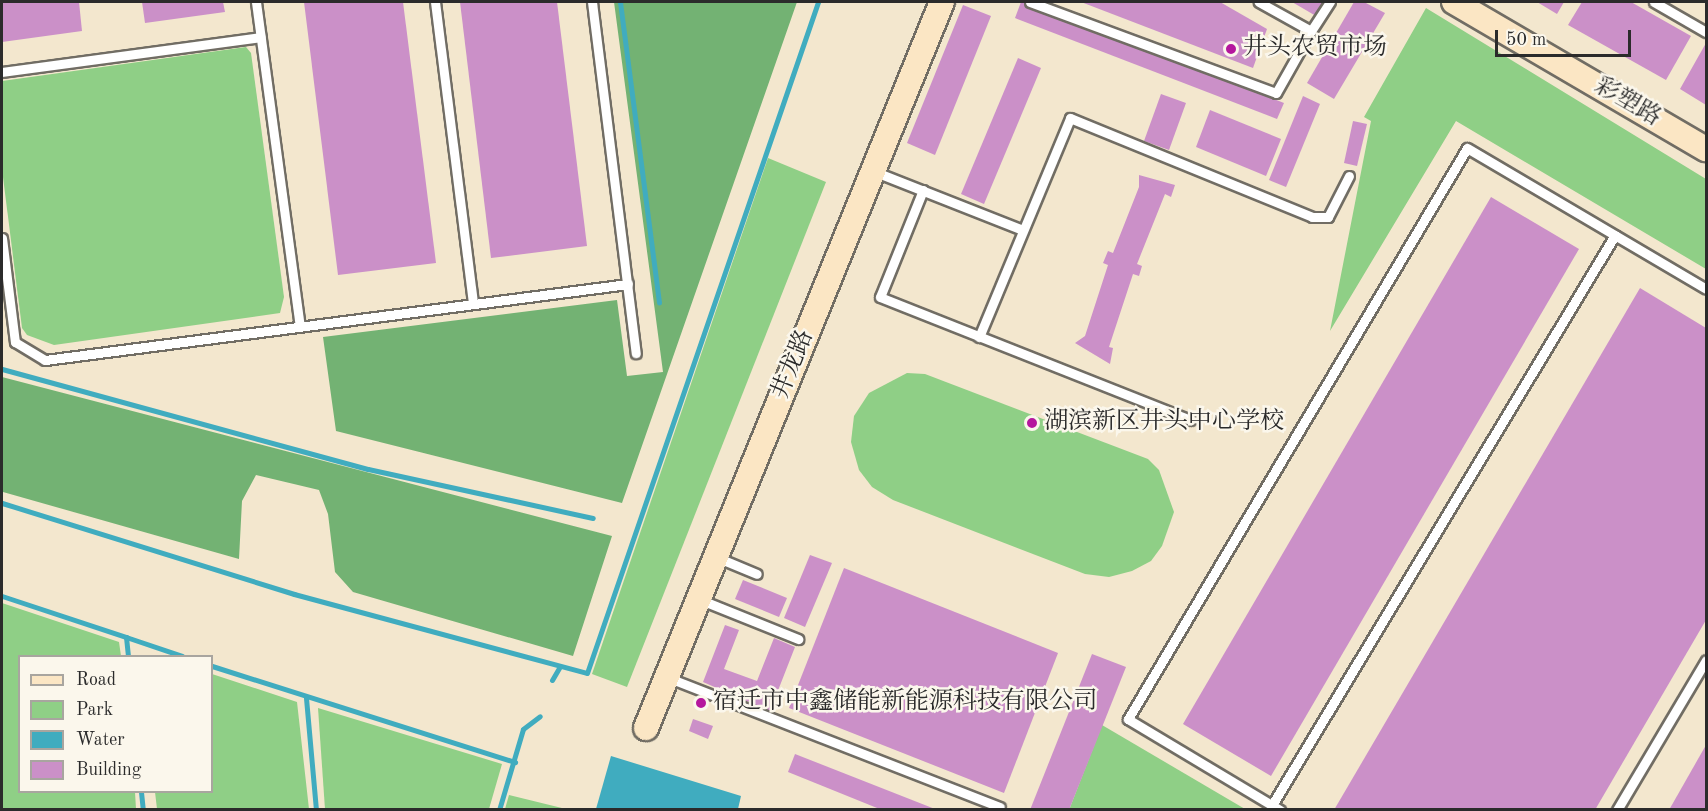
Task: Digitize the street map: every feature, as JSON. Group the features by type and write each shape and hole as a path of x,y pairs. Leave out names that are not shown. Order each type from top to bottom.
{"street":[{"name":"井龙路","path":"646,728 942,2"},
{"name":"彩塑路","path":"1454,2 1707,149"}],"lane":[{"path":"256,2 300,326"},
{"path":"435,2 473,303"},
{"path":"592,2 636,353"},
{"path":"1030,2 1276,93 1330,2"},
{"path":"1259,2 1311,31"},
{"path":"1654,2 1707,32"},
{"path":"2,72 261,37"},
{"path":"979,336 1070,118 1312,218 1328,217 1349,176"},
{"path":"1615,235 1276,807 1128,719 1467,148 1707,289"},
{"path":"873,171 1023,230"},
{"path":"923,190 880,297 1190,420"},
{"path":"2,238 15,342 45,360 473,303 628,285"},
{"path":"716,557 757,574"},
{"path":"699,599 798,639"},
{"path":"1617,810 1707,660"},
{"path":"666,678 1000,807"}],"green space":[{"path":"614,2 797,2 622,503 336,431 323,337 617,300 627,376 663,372"},
{"path":"1426,8 1706,179 1706,269 1456,121 1330,331 1371,121 1364,117"},
{"path":"246,47 251,53 284,297 280,313 54,345 27,335 22,328 2,169 2,81"},
{"path":"768,158 826,182 627,687 592,674"},
{"path":"907,373 925,374 1148,459 1159,470 1174,512 1162,546 1151,561 1132,571 1109,577 1085,574 893,500 872,487 859,470 851,442 854,416 869,393"},
{"path":"2,377 612,536 573,656 353,592 335,572 328,514 319,490 256,475 242,501 239,559 3,492"},
{"path":"2,603 119,642 121,655 18,655 18,793 135,793 136,809 2,809"},
{"path":"213,674 297,702 309,809 157,809 155,793 213,793"},
{"path":"318,708 502,764 489,809 325,809"},
{"path":"1102,725 1245,809 1069,810"},
{"path":"509,795 566,809 505,809"}],"water":[{"path":"611,756 741,796 738,809 596,809"}],"building":[{"path":"2,2 79,2 82,31 2,42"},
{"path":"142,2 223,2 225,12 145,23"},
{"path":"304,2 403,2 436,263 338,275"},
{"path":"460,2 557,2 587,246 491,258"},
{"path":"1021,2 1284,103 1277,119 1015,18"},
{"name":"井头农贸市场","path":"1081,2 1220,2 1267,29 1253,68"},
{"path":"1292,2 1325,2 1316,16"},
{"path":"1354,2 1364,2 1385,13 1334,99 1307,83"},
{"path":"1537,2 1564,2 1557,14"},
{"path":"1582,2 1631,2 1691,36 1666,80 1568,25"},
{"path":"963,5 991,16 935,155 907,143"},
{"path":"1706,43 1706,105 1680,89"},
{"path":"1018,58 1041,68 984,204 961,194"},
{"path":"1161,94 1186,103 1169,150 1144,141"},
{"path":"1303,96 1320,104 1286,187 1269,180"},
{"path":"1210,110 1281,139 1266,176 1196,147"},
{"path":"1353,121 1367,124 1357,166 1344,163"},
{"path":"1139,175 1175,185 1171,197 1165,194 1137,264 1142,266 1139,276 1133,274 1109,347 1113,348 1110,364 1075,343 1085,336 1108,265 1103,263 1108,251 1113,253 1139,187"},
{"path":"1491,197 1579,249 1271,776 1183,724"},
{"path":"1640,288 1706,328 1706,620 1595,810 1334,810"},
{"path":"810,555 832,563 805,627 784,618"},
{"path":"844,568 1058,653 1004,793 789,708"},
{"path":"743,580 787,598 779,617 735,599"},
{"path":"725,625 739,630 724,669 757,681 774,638 795,647 770,711 703,682"},
{"path":"1092,654 1126,667 1069,810 1030,810"},
{"path":"693,719 713,726 708,739 689,731"},
{"path":"1706,745 1706,810 1669,810"},
{"path":"795,754 935,810 882,810 788,772"}],"waterway":[{"path":"620,2 659,302"},
{"path":"2,503 294,594 587,673 818,2"},
{"path":"2,369 368,469 593,518"},
{"path":"2,596 126,637 128,655"},
{"path":"126,637 179,655"},
{"path":"213,666 515,762"},
{"path":"552,680 560,666"},
{"path":"306,698 316,810"},
{"path":"499,810 523,729 540,716"},
{"path":"141,793 143,810"}],"place":[{"name":"井头农贸市场","path":"1231,49"},
{"name":"湖滨新区井头中心学校","path":"1032,423"},
{"name":"宿迁市中鑫储能新能源科技有限公司","path":"701,703"}]}
